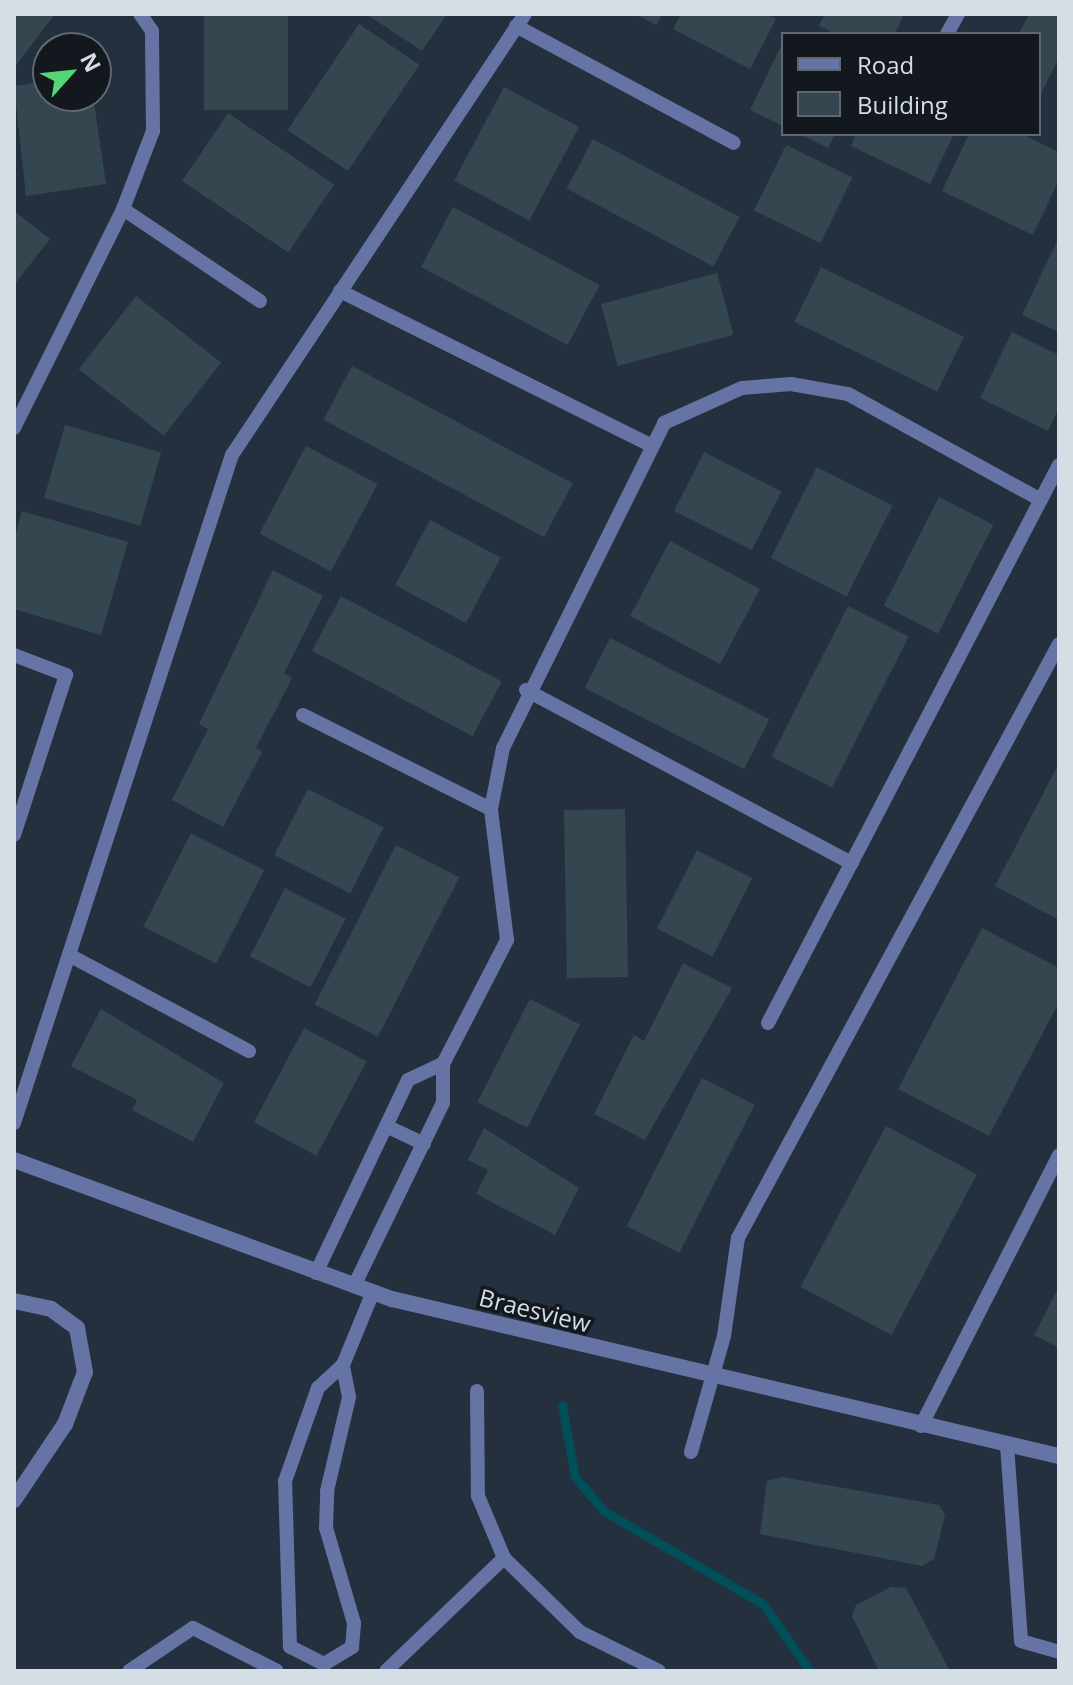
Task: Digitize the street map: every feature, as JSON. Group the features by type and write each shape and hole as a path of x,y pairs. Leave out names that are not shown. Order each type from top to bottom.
{"street":[{"name":"Braesview","path":"14,1160 373,1292 708,1379 1059,1456"},
{"path":"14,1301 51,1309 77,1328 85,1372 77,1398 14,1500"}],"lane":[{"path":"140,14 152,31"},
{"path":"14,428 123,209 153,131 152,31 156,14"},
{"path":"948,32 958,14"},
{"path":"14,1123 232,455 520,20 734,143"},
{"path":"123,209 260,301"},
{"path":"340,291 650,445"},
{"path":"354,1286 443,1103 443,1064 507,940 491,809 503,748 526,690 664,423 742,388 791,384 848,394 1041,500"},
{"path":"768,1023 1059,465"},
{"path":"691,1452 708,1379 724,1336 738,1238 1053,667 1059,644"},
{"path":"14,655 66,675 14,835"},
{"path":"526,690 852,863"},
{"path":"303,715 491,809"},
{"path":"69,955 249,1051"},
{"path":"316,1273 408,1080 443,1064"},
{"path":"386,1126 424,1144"},
{"path":"921,1426 1059,1155"},
{"path":"343,1365 349,1397 327,1491 326,1528 354,1623 352,1647 324,1667 290,1647 285,1481 318,1388 343,1365 373,1292"},
{"path":"477,1391 478,1496 504,1558 580,1632 659,1671"},
{"path":"1007,1445 1021,1641 1059,1652"},
{"path":"386,1671 504,1558"},
{"path":"129,1671 193,1628 277,1671"}],"building":[{"path":"14,14 55,14 41,32 32,32 32,44 14,68"},
{"path":"204,14 288,14 288,110 204,110"},
{"path":"366,14 447,14 422,51"},
{"path":"635,14 662,14 657,25"},
{"path":"681,14 767,14 776,19 750,69 673,29"},
{"path":"825,14 904,14 896,32 832,32 819,26"},
{"path":"1029,14 1059,14 1059,57 1041,94 1041,32 1020,32"},
{"path":"359,24 420,65 348,171 287,130"},
{"path":"781,46 781,125 750,110"},
{"path":"32,83 32,112 95,112 106,184 26,196 14,86"},
{"path":"504,87 579,127 529,220 454,181"},
{"path":"228,113 334,185 288,253 182,181"},
{"path":"803,136 834,136 828,148"},
{"path":"855,136 953,136 930,184 851,146"},
{"path":"968,136 1026,136 1059,152 1059,180 1033,235 942,191"},
{"path":"593,139 740,217 713,266 567,188"},
{"path":"786,145 853,177 821,243 754,211"},
{"path":"453,207 600,285 568,345 421,267"},
{"path":"14,211 50,239 14,285"},
{"path":"1059,242 1059,332 1022,315"},
{"path":"821,267 964,337 937,392 794,322"},
{"path":"717,273 734,335 618,366 601,304"},
{"path":"136,296 221,362 164,436 79,369"},
{"path":"1012,332 1059,355 1059,407 1048,431 980,398"},
{"path":"352,366 573,483 544,537 323,420"},
{"path":"65,425 161,453 140,526 44,498"},
{"path":"306,446 378,484 331,571 260,533"},
{"path":"704,452 782,491 752,550 674,511"},
{"path":"817,467 893,506 846,596 771,558"},
{"path":"939,497 993,525 938,633 884,606"},
{"path":"22,511 128,542 101,635 14,609 14,541"},
{"path":"430,520 501,558 466,623 395,585"},
{"path":"670,541 760,589 720,664 630,616"},
{"path":"273,570 323,596 284,673 292,678 256,748 262,752 223,827 172,800 208,729 199,724"},
{"path":"341,596 502,681 473,736 312,651"},
{"path":"848,606 909,637 832,787 771,757"},
{"path":"610,638 769,719 744,769 585,688"},
{"path":"1059,763 1059,920 995,886"},
{"path":"308,789 384,828 350,894 274,855"},
{"path":"625,809 628,977 567,978 564,810"},
{"path":"191,833 264,870 216,964 143,927"},
{"path":"396,845 459,877 378,1037 315,1004"},
{"path":"697,850 752,878 712,957 657,928"},
{"path":"285,888 346,919 311,987 250,957"},
{"path":"982,928 1059,968 1059,1002 989,1136 898,1089"},
{"path":"683,963 732,988 645,1140 594,1114 634,1035 644,1041"},
{"path":"530,999 580,1024 527,1128 477,1102"},
{"path":"101,1009 224,1083 193,1142 132,1110 137,1100 71,1066"},
{"path":"304,1028 367,1061 316,1156 254,1122"},
{"path":"702,1078 755,1105 679,1253 627,1226"},
{"path":"886,1126 977,1174 891,1335 801,1287"},
{"path":"484,1128 579,1188 555,1235 476,1194 488,1170 468,1160"},
{"path":"1059,1287 1059,1348 1034,1335"},
{"path":"782,1477 939,1505 945,1515 934,1559 922,1566 760,1534 767,1481"},
{"path":"891,1587 906,1588 950,1671 879,1671 852,1616 856,1605"}],"waterway":[{"path":"562,1405 575,1477 604,1511 763,1604 810,1671"}]}
